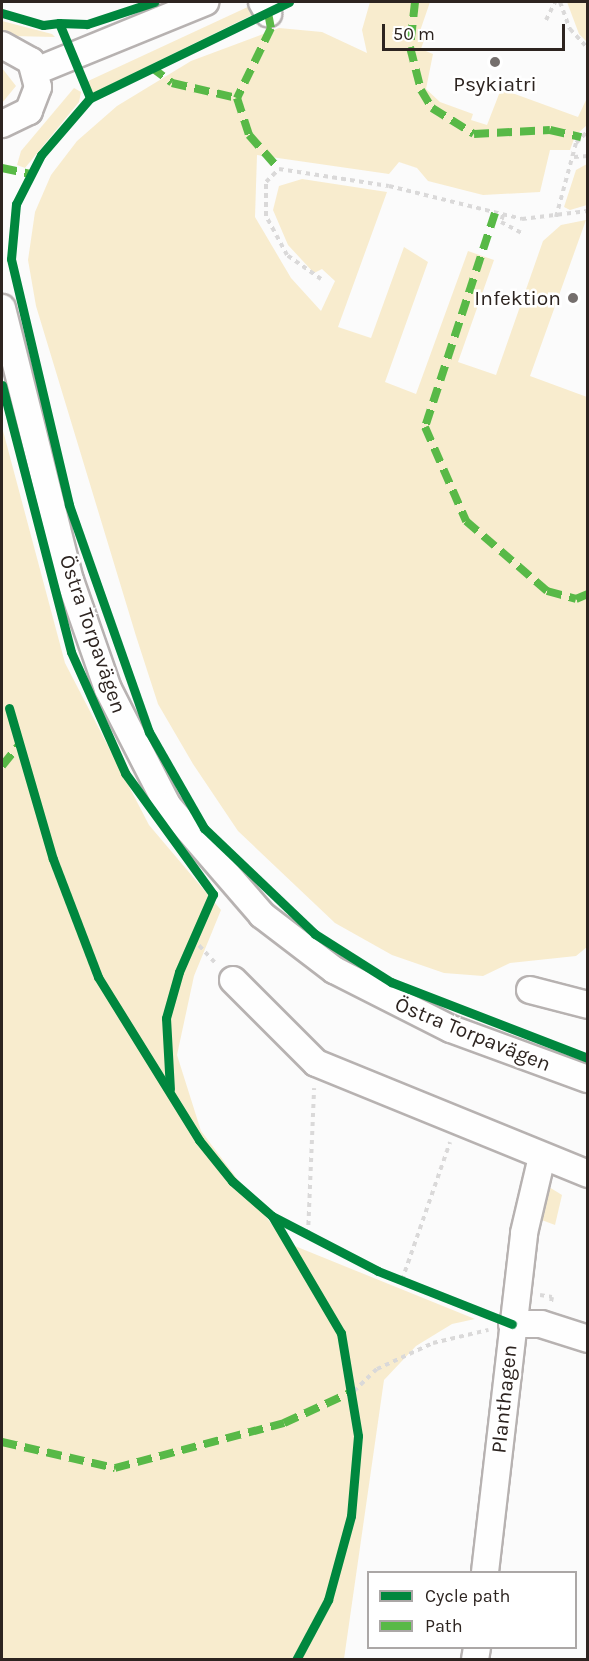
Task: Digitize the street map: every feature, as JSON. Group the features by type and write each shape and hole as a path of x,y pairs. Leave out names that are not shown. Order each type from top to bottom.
{"street":[{"path":"36,71 205,2"},
{"path":"2,45 24,54 36,71 34,104 23,116 2,124"},
{"name":"Östra Torpavägen","path":"2,308 74,590 108,689 168,806 262,915 333,970 443,1026 588,1079"},
{"path":"233,980 316,1063 588,1174"},
{"path":"530,990 588,1005"},
{"name":"Planthagen","path":"485,1571 524,1233 542,1157"},
{"path":"512,1324 541,1324 588,1339"}],"path":[{"path":"546,20 557,2"},
{"path":"557,2 570,28 588,48"},
{"path":"556,218 576,143 588,131"},
{"path":"574,157 588,156"},
{"path":"321,279 286,255 266,216 266,182 279,169 389,186 503,215 556,218 588,211"},
{"path":"503,215 501,222 524,234"},
{"path":"193,939 233,980"},
{"path":"308,1234 316,1063"},
{"path":"402,1280 457,1121"},
{"path":"354,1390 377,1370 433,1343 512,1324"}],"shaded area":[{"path":"370,2 430,2 419,34 425,37 421,49 433,54 426,89 440,102 473,114 471,120 487,125 501,89 578,117 587,98 587,125 575,136 570,150 550,150 540,192 483,195 428,181 417,168 399,162 389,174 257,155 255,217 291,278 321,311 335,281 322,269 314,273 288,245 273,210 279,186 302,179 387,192 338,327 371,338 404,247 428,262 385,382 416,394 468,251 494,260 458,362 496,375 543,241 561,225 586,220 530,376 587,397 587,947 576,956 510,963 483,976 444,973 392,955 335,923 238,831 193,764 158,704 36,306 28,260 35,212 51,175 77,141 117,106 191,61 279,28 322,32 367,53 362,30"},
{"path":"567,2 587,2 587,42 579,34"},
{"path":"252,5 256,13 91,94 86,82"},
{"path":"2,21 52,34 55,37 12,36 2,32"},
{"path":"2,68 16,86 2,103"},
{"path":"74,88 81,92 79,102 25,168 17,165 21,151"},
{"path":"587,164 587,205 570,210 564,207 576,170"},
{"path":"2,427 65,663 149,825 221,910 194,976 177,1055 201,1131 285,1242 475,1319 452,1324 416,1346 384,1380 344,1659 2,1659"},
{"path":"549,1187 562,1195 555,1225 539,1219"}],"marked path":[{"path":"415,2 410,47 421,90 432,108 474,134 550,130 581,137"},
{"path":"268,13 271,28 237,98 249,135 279,169"},
{"path":"151,67 172,83 237,98"},
{"path":"2,168 30,174"},
{"path":"495,213 425,427 466,521 547,591 576,599 588,594"},
{"path":"2,766 18,746"},
{"path":"2,1442 115,1468 284,1423 354,1391"}],"cycle path":[{"path":"59,23 87,24 154,2"},
{"path":"289,2 90,98 41,155 16,204 11,259 69,505 149,732 204,828 315,934 391,982 588,1058"},
{"path":"2,13 43,25 59,23 90,98"},
{"path":"2,385 71,652 125,773 213,894 179,972 166,1018 170,1089"},
{"path":"9,708 53,859 98,977 199,1140 232,1181 272,1216 341,1333 358,1436 351,1516 328,1600 296,1660"},
{"path":"272,1216 378,1271 512,1324"}],"place":[{"name":"Psykiatri","path":"495,62"},
{"name":"Infektion","path":"573,298"}]}
